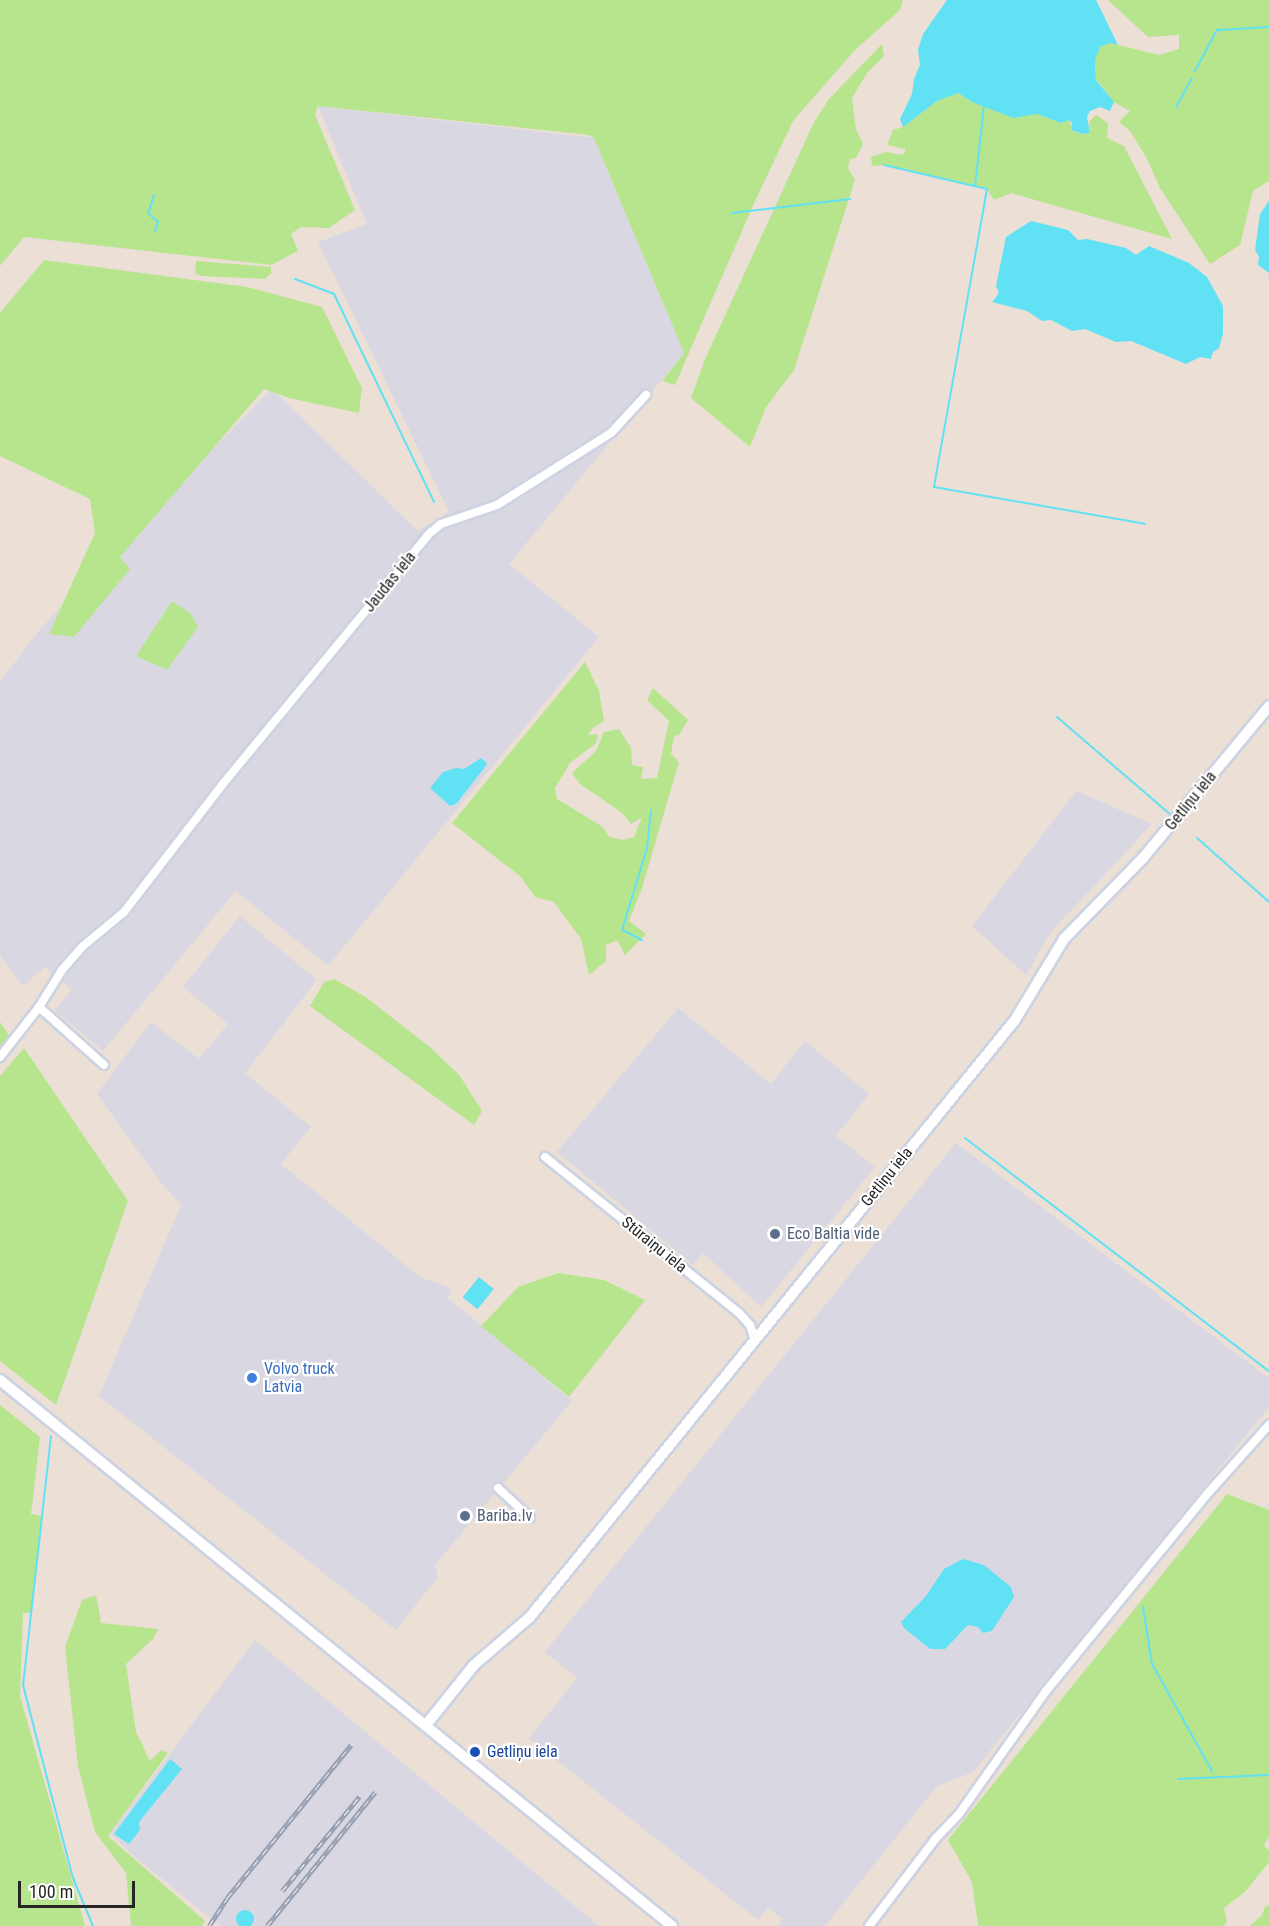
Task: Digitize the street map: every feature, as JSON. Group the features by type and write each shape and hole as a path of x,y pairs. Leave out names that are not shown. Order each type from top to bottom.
{"street":[{"name":"Jaudas iela","path":"0,1057 39,1007 62,969 82,947 124,912 222,785 430,533 441,524 497,505 611,433 646,396"},
{"name":"Getliņu iela","path":"426,1725 474,1665 530,1617 1015,1020 1064,939 1143,858 1269,706"},
{"path":"39,1007 104,1065"},
{"name":"Stūraiņu iela","path":"545,1157 740,1314 750,1325 755,1340"},
{"path":"0,1380 672,1926"},
{"path":"869,1926 936,1838 959,1814 1046,1691 1209,1492 1269,1425"},
{"path":"498,1488 530,1518"}],"shaded area":[{"path":"318,106 594,138 684,353 509,564 599,637 328,966 236,891 103,1051 54,1010 72,990 45,967 23,986 0,955 0,682 38,632 122,540 272,389 418,531 449,512 318,242 367,224"},
{"path":"1076,791 1152,824 1050,933 1026,975 972,926"},
{"path":"240,916 317,980 245,1073 311,1127 281,1164 420,1277 451,1288 448,1298 572,1401 435,1565 438,1577 396,1630 99,1396 181,1205 158,1179 97,1094 151,1022 199,1059 228,1024 183,987"},
{"name":"Eco Baltia vide","path":"678,1008 771,1084 805,1041 869,1094 836,1136 875,1167 761,1307 703,1253 693,1265 557,1152"},
{"path":"956,1143 1269,1378 1269,1407 973,1772 937,1786 825,1926 777,1926 783,1919 768,1908 758,1920 529,1738 577,1678 545,1652"},
{"path":"255,1640 599,1926 220,1926 135,1857 110,1834"}],"green space":[{"path":"0,0 903,0 900,10 855,50 793,121 755,201 675,385 662,381 684,353 594,138 589,135 318,106 315,115 355,210 329,228 301,227 291,234 298,251 271,265 24,237 0,266"},
{"path":"1108,0 1269,0 1269,181 1253,191 1240,245 1210,264 1160,188 1146,157 1130,131 1119,122 1130,111 1114,102 1096,79 1095,60 1100,47 1110,43 1159,55 1179,49 1179,35 1148,37"},
{"path":"882,44 884,56 867,73 852,98 856,129 863,144 856,158 850,159 848,168 855,180 794,370 766,407 750,447 691,398 706,357 814,122 829,99"},
{"path":"958,93 972,102 993,109 1037,114 1061,123 1069,120 1074,132 1083,134 1090,133 1089,122 1096,115 1108,123 1107,138 1124,146 1172,239 1011,193 994,200 987,189 884,165 872,166 871,157 886,152 903,155 906,149 887,145 893,130 903,127 937,101"},
{"path":"44,260 247,287 322,307 362,388 359,413 289,398 264,389 120,557 130,569 74,637 49,634 95,533 90,499 0,456 0,313"},
{"path":"196,261 271,267 271,273 265,279 201,276 195,273"},
{"path":"172,601 191,614 198,627 167,670 136,656"},
{"path":"585,662 599,691 604,721 593,728 588,735 598,734 596,743 570,763 555,788 557,799 603,827 609,837 623,840 634,837 642,817 631,824 621,812 580,784 572,773 596,751 604,732 619,729 631,748 632,765 643,767 641,779 657,778 669,721 647,700 653,688 688,720 679,735 674,736 671,754 679,762 642,888 629,921 646,934 625,955 617,940 606,945 606,961 589,975 581,939 554,902 535,897 521,877 452,823"},
{"path":"334,979 367,998 431,1048 460,1076 482,1111 474,1125 310,1006 324,982"},
{"path":"0,1022 13,1041 0,1060"},
{"path":"24,1048 128,1201 56,1405 0,1361 0,1076"},
{"path":"558,1273 604,1280 645,1300 569,1397 481,1326 518,1287"},
{"path":"0,1405 40,1437 31,1514 42,1516 31,1613 23,1613 20,1696 85,1926 0,1926"},
{"path":"1227,1494 1269,1510 1269,1836 1264,1846 1269,1850 1269,1862 1245,1892 1224,1908 1227,1921 1224,1926 978,1926 972,1882 948,1840"},
{"path":"96,1595 101,1623 158,1629 153,1639 126,1664 136,1732 150,1761 161,1750 168,1753 108,1836 205,1921 202,1926 131,1926 126,1873 95,1832 78,1766 65,1647 82,1600"},
{"path":"1269,1905 1269,1926 1250,1926 1262,1915 1265,1907"}],"water":[{"path":"947,0 1096,0 1118,45 1110,43 1100,47 1095,60 1096,80 1114,102 1110,111 1100,107 1090,111 1087,117 1090,133 1083,134 1071,130 1072,123 1069,120 1061,123 1037,114 1013,118 972,102 958,93 937,101 903,127 900,119 912,94 914,79 920,65 918,50 923,34"},
{"path":"1269,201 1269,273 1258,265 1259,257 1255,250 1260,214"},
{"path":"1031,221 1068,230 1078,240 1087,239 1126,248 1136,255 1149,246 1189,263 1207,277 1223,306 1223,334 1219,348 1213,352 1211,359 1200,357 1186,364 1131,341 1116,342 1085,329 1072,331 1051,320 1042,321 1027,311 992,302 999,293 996,286 1006,237"},
{"path":"481,758 487,763 485,767 456,804 450,806 430,788 443,772 456,768 464,769"},
{"path":"479,1277 494,1289 477,1309 463,1297"},
{"path":"963,1559 984,1565 1011,1587 1014,1597 992,1631 983,1633 978,1627 968,1625 945,1649 930,1649 904,1628 901,1622 926,1596 944,1569"},
{"path":"170,1759 182,1769 139,1822 140,1830 129,1844 114,1834"},
{"path":"245,1910 251,1913 254,1919 251,1925 245,1928 239,1925 236,1919 239,1913"}],"waterway":[{"path":"1195,71 1217,30 1269,27"},
{"path":"1176,107 1192,78"},
{"path":"975,186 984,106"},
{"path":"884,165 987,189 934,487 1145,524"},
{"path":"154,195 148,213 158,222 155,232"},
{"path":"732,213 850,199"},
{"path":"295,279 334,294 434,502"},
{"path":"1057,717 1171,815"},
{"path":"642,940 622,930 647,848 651,810"},
{"path":"1197,838 1269,902"},
{"path":"965,1138 1269,1371"},
{"path":"51,1436 23,1685 73,1878 93,1926"},
{"path":"1143,1607 1152,1664 1212,1771"},
{"path":"1178,1779 1269,1775"}],"railway":[{"path":"209,1926 227,1898 351,1745"},
{"path":"267,1926 375,1792"},
{"path":"282,1891 359,1797"}],"place":[{"name":"Eco Baltia vide","path":"775,1234"},
{"name":"Volvo truck Latvia","path":"252,1378"},
{"name":"Bariba.lv","path":"465,1516"},
{"name":"Getliņu iela","path":"475,1752"}]}
